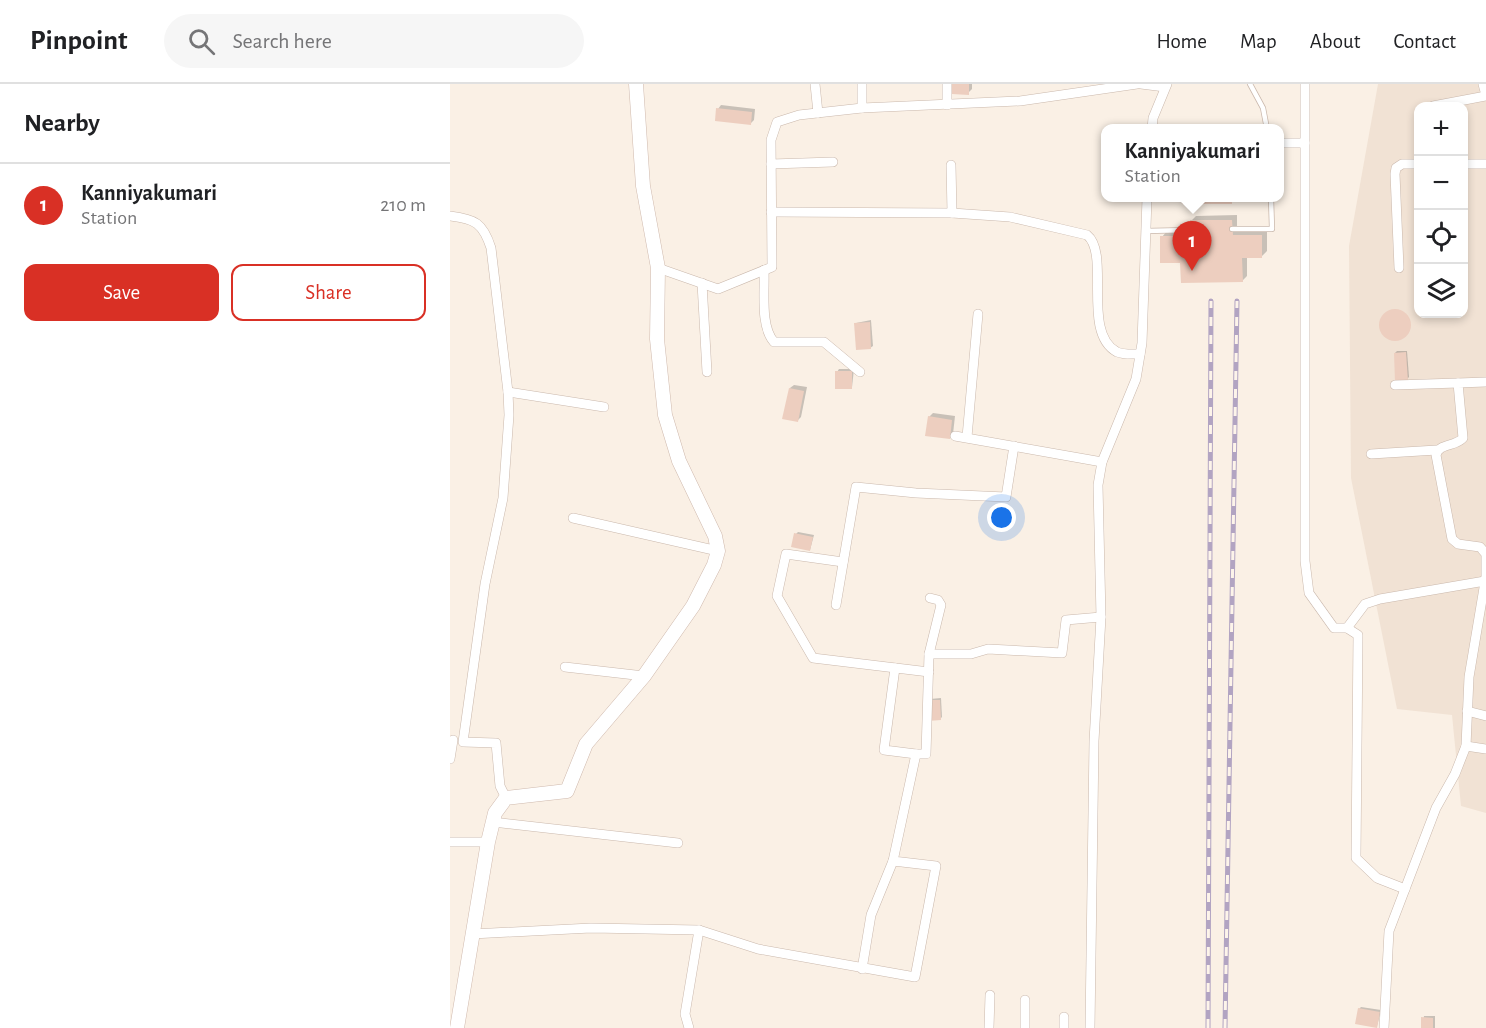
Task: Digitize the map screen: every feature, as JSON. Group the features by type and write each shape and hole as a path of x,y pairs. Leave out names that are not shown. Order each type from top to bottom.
{"street":[{"path":"457,1028 488,842 495,813 506,798 567,791 586,744 644,676 693,606 714,565 718,551 715,536 679,461 665,415 657,339 658,268 643,186 636,84"},
{"path":"815,84 818,113"},
{"path":"862,84 862,108"},
{"path":"947,84 947,105"},
{"path":"658,268 718,289 772,267 771,164 773,128 777,122 818,113 862,108 1020,101 1137,84"},
{"path":"1141,84 1166,86 1152,124"},
{"path":"1305,84 1305,561 1309,593 1334,628 1347,628 1358,635 1356,858 1377,878 1405,889"},
{"path":"1452,102 1486,95 1483,84"},
{"path":"1284,143 1305,143"},
{"path":"771,164 833,162"},
{"path":"1399,268 1395,174 1396,168 1402,164 1414,164"},
{"path":"1468,164 1486,164"},
{"path":"951,165 952,213"},
{"path":"1090,1028 1094,741 1101,617 1097,513 1102,462 1137,379 1147,202"},
{"path":"771,212 952,213 1010,217 1087,235 1094,240 1096,250 1097,312 1108,344 1122,353 1140,354"},
{"path":"450,216 472,220 486,232 491,248 508,392 509,416 503,498 485,584 464,742 496,743 500,786 506,798"},
{"path":"764,270 766,326 769,337 774,342 824,342 860,372"},
{"path":"702,284 707,372"},
{"path":"967,438 978,314"},
{"path":"1395,385 1486,381"},
{"path":"1371,454 1437,450 1463,438 1458,383"},
{"path":"508,392 604,408"},
{"path":"954,436 1102,462"},
{"path":"836,605 856,487 916,493 1006,497 1014,446"},
{"path":"1384,1028 1389,931 1436,808 1455,774 1466,746 1469,677 1485,581 1486,554 1480,547 1458,544 1452,539 1436,455 1437,450"},
{"path":"573,518 718,551"},
{"path":"843,561 786,554 777,596 813,658 929,672"},
{"path":"1347,628 1365,604 1380,599 1485,581"},
{"path":"895,668 884,750 926,754 930,654 941,605 938,600 930,598"},
{"path":"930,654 972,654 988,649 1062,653 1066,620 1101,617"},
{"path":"565,667 644,676"},
{"path":"1467,711 1486,716"},
{"path":"450,759 453,740"},
{"path":"1466,746 1486,749"},
{"path":"862,969 872,915 893,861 916,754"},
{"path":"493,822 678,843"},
{"path":"450,842 488,842"},
{"path":"472,934 591,928 699,930 758,949 915,977 936,866 893,861"},
{"path":"689,1028 685,1014 699,930"},
{"path":"989,1028 990,994"},
{"path":"1025,1000 1025,1028"},
{"path":"1064,1017 1064,1028"}],"lane":[{"path":"1250,84 1263,108 1266,124"},
{"path":"1232,230 1272,229 1271,202"},
{"path":"1145,231 1190,230"}],"shaded area":[{"path":"1378,84 1486,84 1486,813 1461,806 1452,715 1397,709 1351,478 1349,246"}],"building":[{"path":"952,84 969,84 969,95 952,94"},
{"path":"716,108 752,112 751,125 715,121"},
{"path":"1182,202 1232,202 1232,204 1182,204"},
{"path":"1190,220 1232,220 1233,235 1262,235 1262,258 1242,258 1243,282 1181,283 1180,263 1160,263 1160,236 1190,236"},
{"path":"1395,309 1406,314 1411,325 1406,336 1395,341 1384,336 1379,325 1384,314"},
{"path":"870,322 871,349 856,350 854,323"},
{"path":"1406,352 1408,381 1395,382 1394,353"},
{"path":"835,371 852,371 852,389 835,389"},
{"path":"789,388 804,391 798,422 782,419"},
{"path":"928,416 952,420 950,439 925,436"},
{"path":"794,533 813,537 810,551 791,547"},
{"path":"927,700 940,700 941,720 928,721"},
{"path":"1358,1008 1380,1012 1377,1028 1355,1024"},
{"path":"1421,1017 1433,1018 1433,1028 1421,1028"}],"railway":[{"path":"1208,1028 1211,301"},
{"path":"1225,1028 1237,301"}],"place":[{"name":"Kanniyakumari","path":"1192,271"}]}
